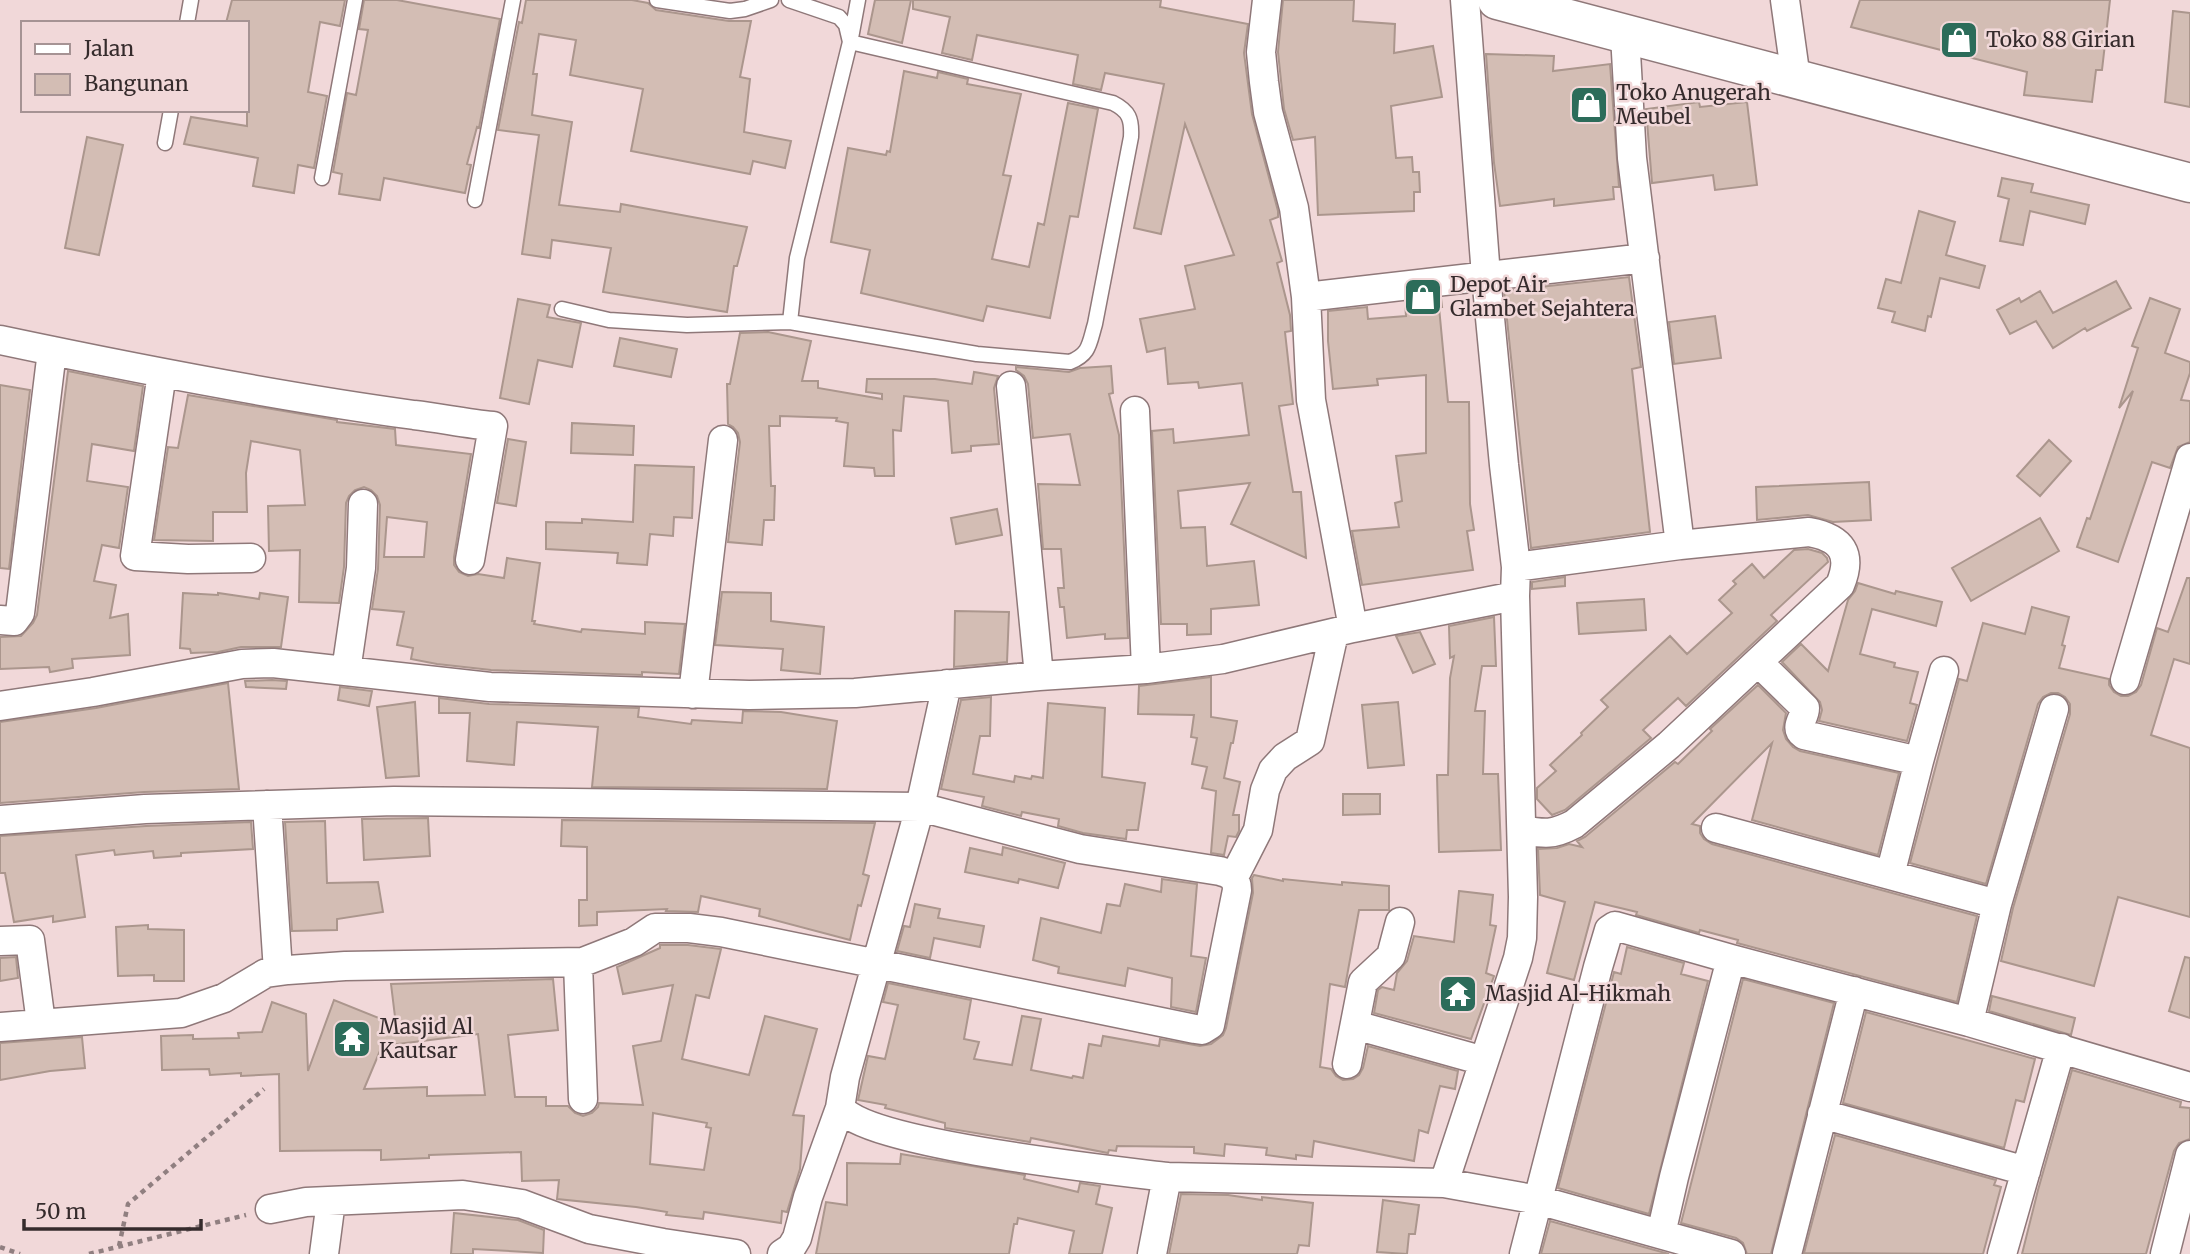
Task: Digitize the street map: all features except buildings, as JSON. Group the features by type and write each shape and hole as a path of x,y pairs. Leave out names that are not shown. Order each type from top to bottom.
{"highway":[{"path":"1497,0 2190,183"}],"street":[{"path":"1234,877 1258,830 1265,790 1273,770 1286,757 1310,741 1344,631 1311,400 1306,297 1294,208 1268,112 1264,82 1262,52 1267,0"},
{"path":"1444,1183 1522,939 1516,567 1486,276 1465,0"},
{"path":"1785,0 1796,79"},
{"path":"1625,35 1632,158 1680,545"},
{"path":"1306,297 1645,258"},
{"path":"0,340 162,373 364,409 493,426 470,561"},
{"path":"0,620 14,621 20,613 52,351"},
{"path":"162,373 135,556 251,558"},
{"path":"1011,386 1039,676"},
{"path":"1135,411 1146,669"},
{"path":"693,694 723,440"},
{"path":"2125,680 2190,458"},
{"path":"346,671 361,568 363,504"},
{"path":"1516,567 1680,545 1809,532 1824,535 1834,541 1844,552 1847,563 1840,585 1669,745 1574,824 1545,834 1522,830"},
{"path":"0,706 93,692 242,664 273,663 490,687 749,695 855,693 1146,669 1223,659 1515,596"},
{"path":"1758,662 1805,708 1799,726 1804,735 1919,761"},
{"path":"1890,875 1944,671"},
{"path":"782,1254 791,1248 797,1238 808,1197 840,1108 845,1077 920,807 947,684"},
{"path":"1969,1022 1997,904 2054,709"},
{"path":"0,820 145,809 394,801 920,807 1080,849 1220,871 1234,877 1237,883 1210,1025 1202,1030 721,932 689,928 655,928 634,942 578,962 345,966 278,971 266,973 224,998 181,1013 0,1027"},
{"path":"267,805 278,971"},
{"path":"1716,828 1997,904"},
{"path":"1347,1064 1363,982 1391,956 1399,922"},
{"path":"1524,1254 1609,930 1615,926 1969,1022 2190,1087"},
{"path":"0,941 30,940 40,1023"},
{"path":"1661,1234 1731,959"},
{"path":"578,962 583,1099"},
{"path":"1787,1254 1854,991"},
{"path":"1355,1025 1484,1061"},
{"path":"2002,1254 2060,1048"},
{"path":"840,1108 846,1115 863,1122 916,1139 1035,1160 1167,1177 1444,1183 1538,1200 1731,1254"},
{"path":"1822,1114 2026,1171"},
{"path":"2175,1248 2190,1155"},
{"path":"1152,1254 1167,1177"},
{"path":"270,1209 306,1202 463,1195 522,1204 589,1229 663,1244 736,1254"},
{"path":"324,1254 331,1201"}],"lane":[{"path":"187,21 191,0"},
{"path":"322,178 355,0"},
{"path":"474,200 513,0"},
{"path":"657,0 730,11 771,0"},
{"path":"789,0 839,17 846,25 850,43"},
{"path":"790,322 797,258 850,43 858,0"},
{"path":"562,309 609,320 674,324 790,322 977,354 1070,362 1080,358 1087,351 1095,324 1131,137 1130,117 1113,103 850,43"},
{"path":"165,143 171,112"}],"path":[{"path":"119,1246 128,1204 264,1089"},
{"path":"89,1254 270,1209"},
{"path":"0,1247 20,1254"}],"place":[{"name":"Toko 88 Girian","path":"1959,40"},
{"name":"Toko Anugerah Meubel","path":"1589,105"},
{"name":"Depot Air Glambet Sejahtera","path":"1423,297"},
{"name":"Masjid Al-Hikmah","path":"1458,994"},
{"name":"Masjid Al Kautsar","path":"352,1039"}]}
